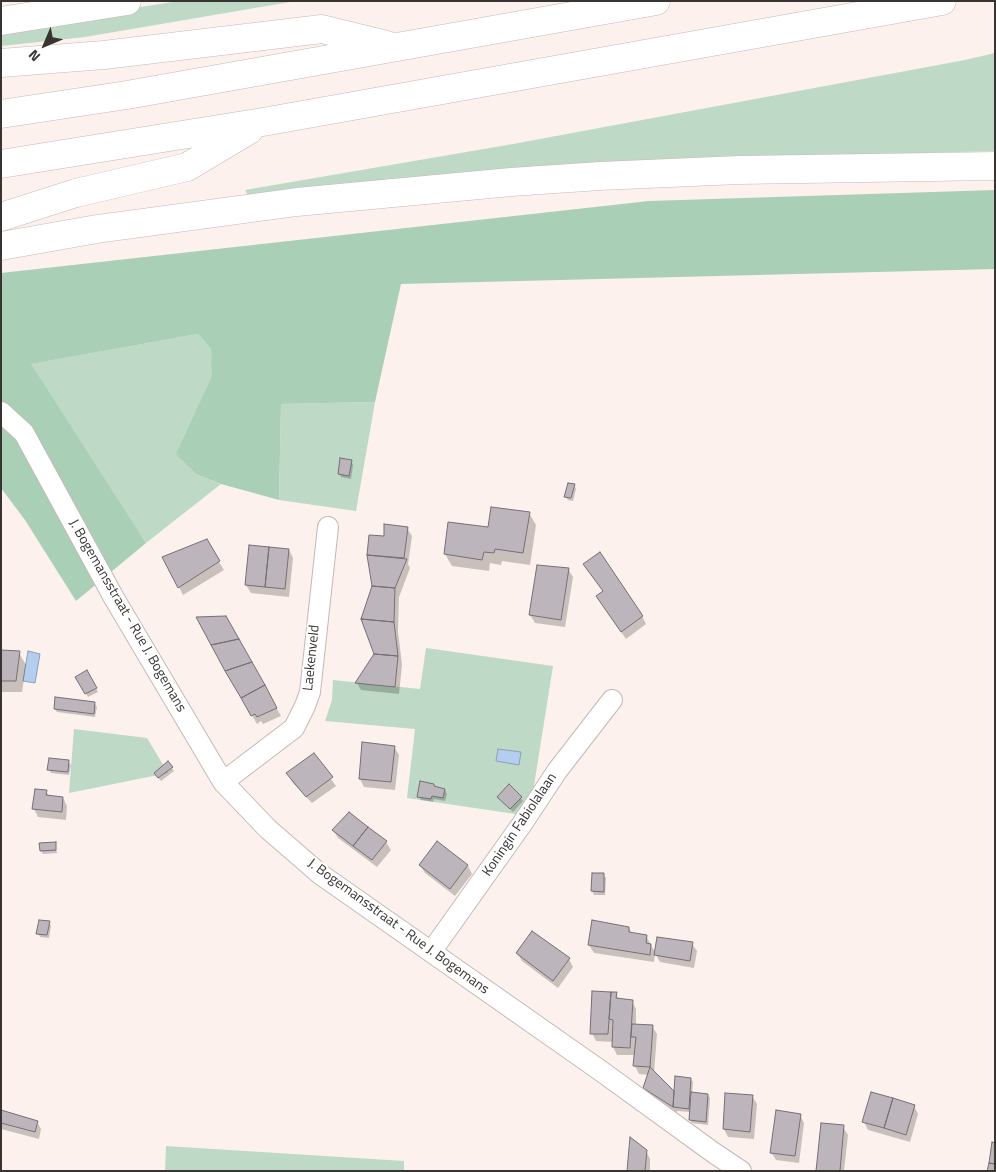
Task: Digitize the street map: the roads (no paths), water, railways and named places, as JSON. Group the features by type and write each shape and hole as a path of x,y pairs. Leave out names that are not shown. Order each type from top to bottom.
{"highway":[{"path":"1,21 127,1"},
{"path":"1,114 127,95 656,1"},
{"path":"1,164 263,122 942,1"},
{"path":"1,63 114,54 322,29 399,47"},
{"path":"1,218 76,193 186,167 263,122"},
{"path":"1,246 96,229 297,202 511,182 739,170 995,166"}],"street":[{"name":"J. Bogemansstraat - Rue J. Bogemans","path":"1,412 24,433 114,598 223,782 268,829 320,874 601,1071 714,1154 741,1171"},
{"name":"Laekenveld","path":"223,782 294,728 305,706 310,692 328,527"},
{"name":"Koningin Fabiolalaan","path":"430,952 522,824 557,771 612,700"}],"water":[{"path":"28,651 40,654 35,683 23,681"},
{"path":"498,749 521,752 519,765 496,761"}]}
